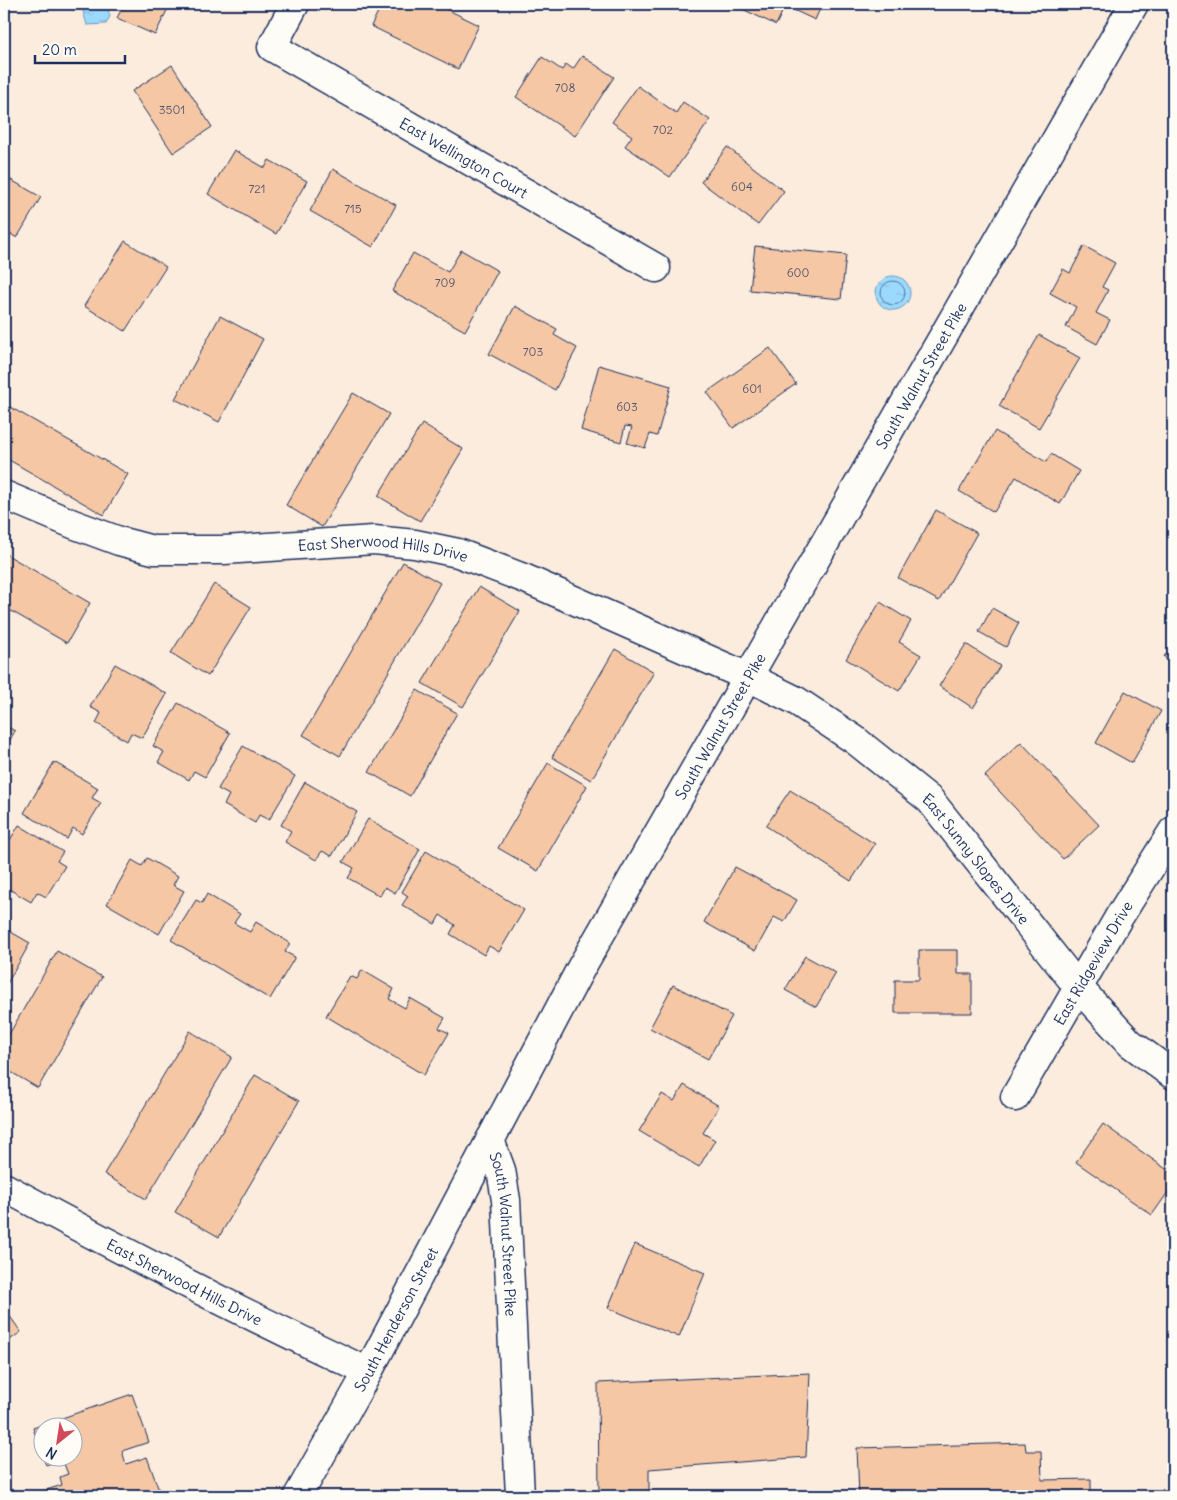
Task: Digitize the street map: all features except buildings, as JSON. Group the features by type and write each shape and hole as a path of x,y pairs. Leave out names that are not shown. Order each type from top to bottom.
{"street":[{"name":"East Wellington Court","path":"295,4 272,48 656,268"},
{"name":"South Walnut Street Pike","path":"520,1496 506,1200 501,1170 490,1140 581,968 1134,4"},
{"name":"East Sherwood Hills Drive","path":"4,495 82,527 153,550 224,550 374,540 415,544 458,553 526,579 748,677"},
{"name":"East Sunny Slopes Drive","path":"748,677 795,700 855,740 930,800 1078,987 1130,1043 1173,1075"},
{"name":"East Ridgeview Drive","path":"1015,1097 1078,987 1173,831"},
{"name":"South Henderson Street","path":"298,1496 368,1372 490,1140"},
{"name":"East Sherwood Hills Drive","path":"4,1187 81,1229 240,1310 368,1372"}],"water":[{"path":"81,4 106,4 110,16 106,24 87,25"},
{"path":"893,276 905,281 910,293 905,305 893,310 881,305 876,293 881,281"}]}
